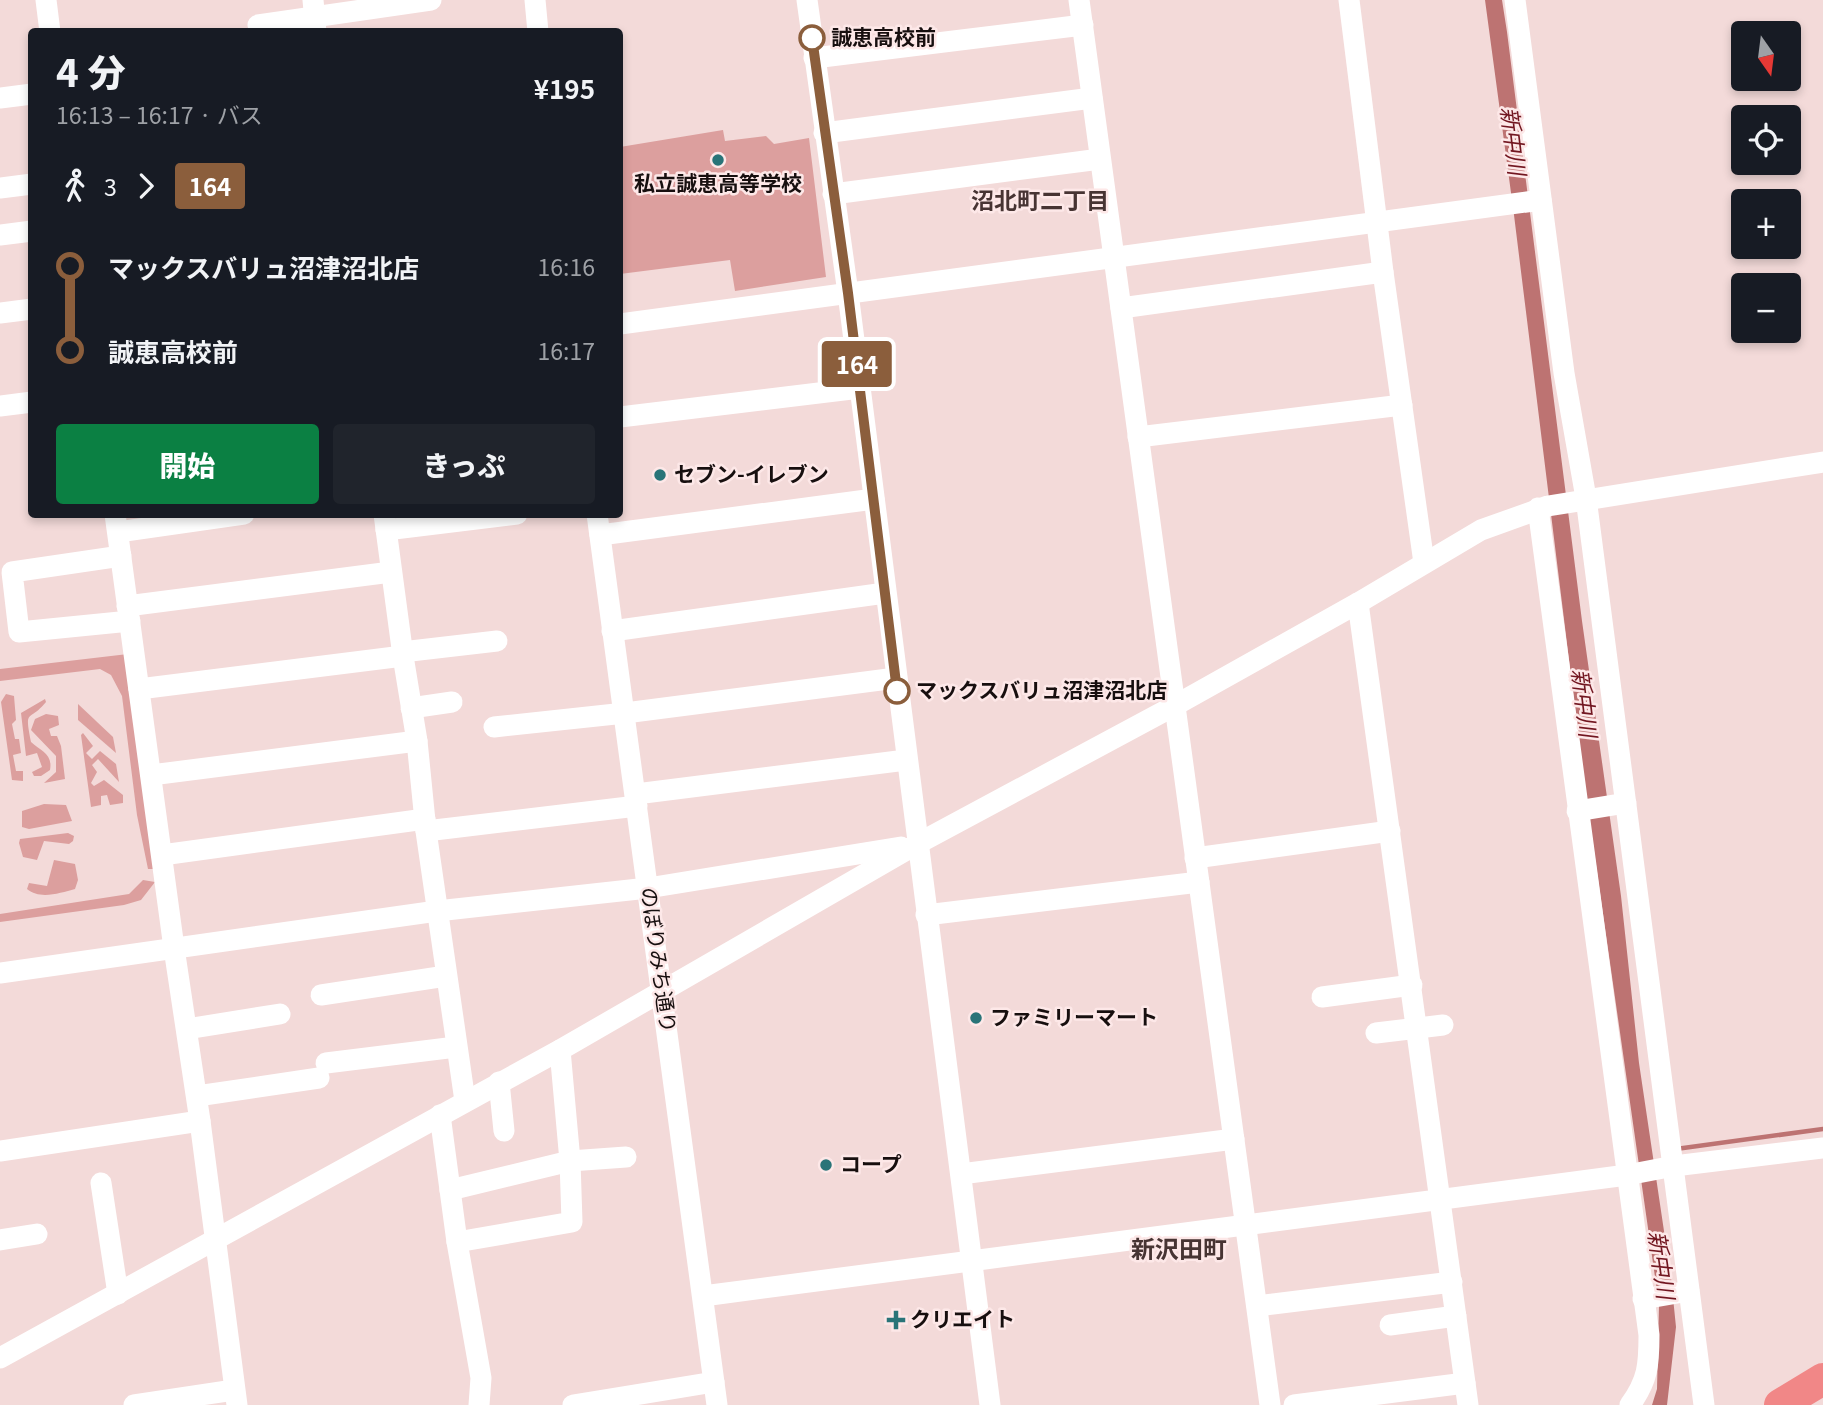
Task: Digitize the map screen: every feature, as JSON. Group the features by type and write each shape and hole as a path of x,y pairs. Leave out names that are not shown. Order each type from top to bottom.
{"highway":[{"path":"1780,1405 1823,1379"}],"street":[{"path":"46,0 50,28"},
{"path":"258,25 430,0"},
{"path":"535,0 538,28"},
{"path":"807,0 848,293 990,1405"},
{"path":"1079,0 1270,1405"},
{"path":"1349,0 1424,563"},
{"path":"1515,0 1564,373 1586,499 1669,1133 1669,1165 1685,1292 1704,1405"},
{"path":"814,58 1083,25"},
{"path":"0,98 28,94"},
{"path":"824,133 1092,97"},
{"path":"833,194 1100,159"},
{"path":"0,188 28,184"},
{"path":"623,324 1541,200"},
{"path":"0,235 28,232"},
{"path":"1121,308 1384,272"},
{"path":"0,313 28,310"},
{"path":"623,417 860,388"},
{"path":"0,406 28,402"},
{"path":"1138,437 1402,405"},
{"path":"0,1358 560,1050 917,844 1174,706 1359,603 1481,530 1543,507 1823,462"},
{"path":"598,525 874,499"},
{"path":"1543,507 1577,811 1627,1175 1648,1298 1649,1358 1643,1387 1630,1405"},
{"path":"134,1405 236,1398 197,1096 116,523 187,518"},
{"path":"451,518 385,522 465,1101"},
{"name":"のぼりみち通り","path":"598,525 717,1405"},
{"path":"121,556 12,572 19,632 391,572"},
{"path":"612,631 885,593"},
{"path":"1359,603 1468,1405"},
{"path":"139,689 497,641"},
{"path":"494,727 896,678"},
{"path":"411,708 452,702"},
{"path":"151,775 417,741"},
{"path":"162,855 636,800 906,760"},
{"path":"1577,811 1626,803"},
{"path":"1195,858 1390,831"},
{"path":"0,973 437,911 648,888 917,844"},
{"path":"926,915 1199,882"},
{"path":"321,995 446,976"},
{"path":"1322,997 1412,985"},
{"path":"187,1029 280,1014"},
{"path":"1376,1033 1443,1025"},
{"path":"197,1096 456,1047"},
{"path":"457,1242 572,1222 560,1050"},
{"path":"499,1082 504,1131"},
{"path":"440,1115 457,1242 481,1378 479,1405"},
{"path":"0,1151 200,1121"},
{"path":"961,1174 1234,1139"},
{"path":"703,1296 1627,1175 1669,1165 1823,1148"},
{"path":"450,1190 569,1161 626,1157"},
{"path":"101,1184 118,1294"},
{"path":"0,1240 37,1234"},
{"path":"1257,1306 1452,1282"},
{"path":"1648,1298 1685,1292"},
{"path":"1390,1325 1456,1316"},
{"path":"573,1405 714,1382"},
{"path":"1294,1405 1465,1383"}],"shaded area":[{"path":"723,130 725,141 766,136 774,144 809,138 826,277 735,291 730,260 623,274 623,147"},
{"path":"128,654 156,869 148,869 137,815 122,696 111,675 100,669 0,681 0,669"},
{"path":"6,694 14,696 16,720 12,724 15,739 19,739 21,753 13,755 16,771 23,771 23,781 12,780 1,702"},
{"path":"45,699 46,702 30,717 28,724 31,742 48,756 50,770 41,776 34,776 32,772 42,767 37,753 26,756 21,713"},
{"path":"78,704 113,737 116,753 78,720"},
{"path":"46,714 58,716 59,725 49,729 51,736 57,736 61,746 65,779 44,783 56,772 56,756 31,730 35,719"},
{"path":"83,733 93,746 86,753 92,759 100,751 116,764 119,782 98,759 92,765 97,772 91,783 94,786 104,780 123,795 123,803 110,805 107,795 101,796 101,805 91,807 81,735"},
{"path":"44,804 66,805 72,821 29,829 22,827 22,811"},
{"path":"68,833 74,836 69,844 44,841 37,860 23,857 20,839"},
{"path":"54,860 75,864 78,880 75,889 44,895 27,889 29,883 47,886"},
{"path":"143,880 155,882 141,900 124,905 0,922 0,914 129,894"}],"water":[{"name":"新中川","path":"1485,0 1502,0 1507,32 1582,621 1621,896 1639,1063 1671,1278 1676,1327 1667,1405 1652,1405 1657,1389 1659,1305 1584,781"}],"waterway":[{"path":"1676,1149 1823,1129"}],"bus line":[{"name":"164","path":"812,38 848,293 897,691"}],"place":[{"name":"誠恵高校前","path":"812,38"},
{"name":"私立誠恵高等学校","path":"718,160"},
{"name":"セブン-イレブン","path":"660,475"},
{"name":"マックスバリュ沼津沼北店","path":"897,691"},
{"name":"ファミリーマート","path":"976,1018"},
{"name":"コープ","path":"826,1165"},
{"name":"クリエイト","path":"896,1320"}],"district":[{"name":"沼北町二丁目","path":"1040,201"},
{"name":"新沢田町","path":"1179,1250"}]}
